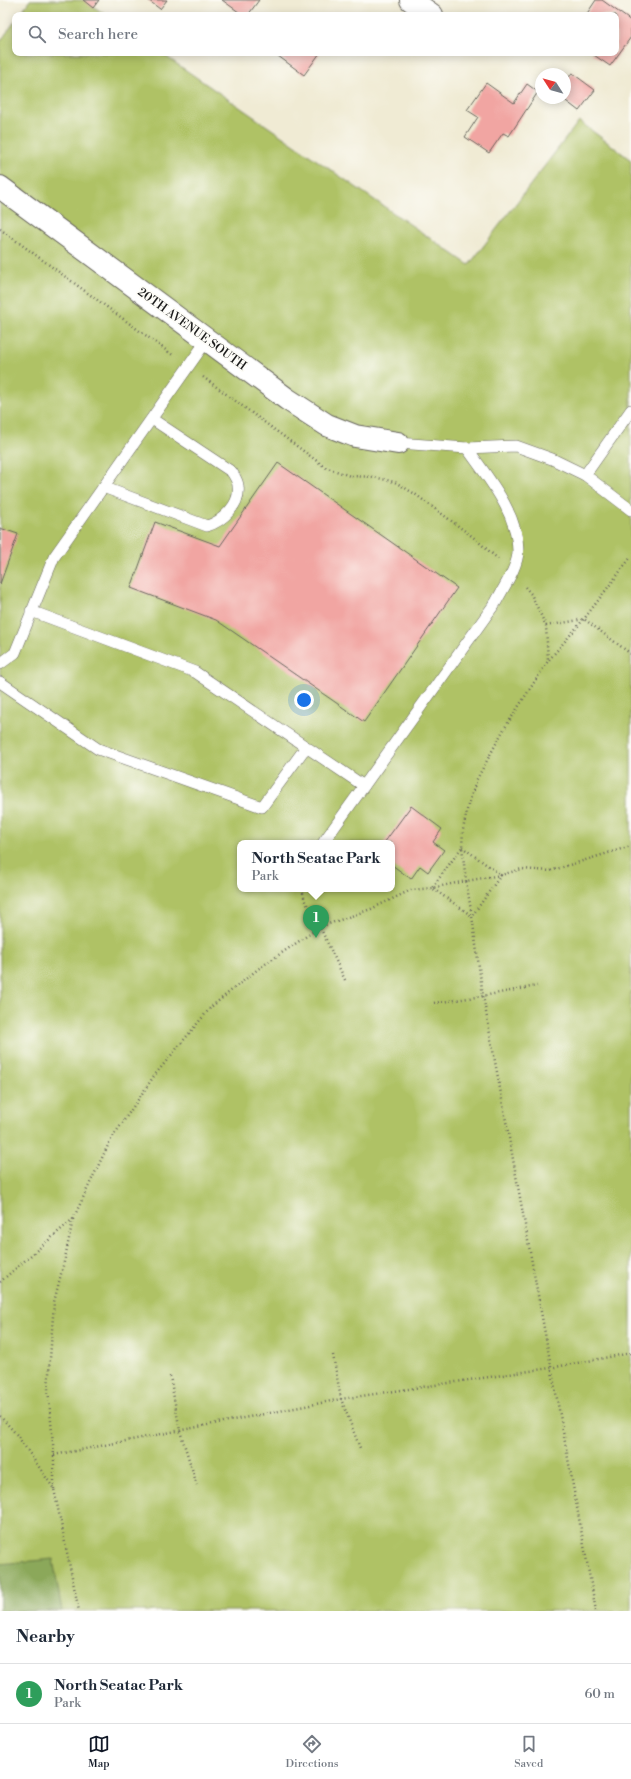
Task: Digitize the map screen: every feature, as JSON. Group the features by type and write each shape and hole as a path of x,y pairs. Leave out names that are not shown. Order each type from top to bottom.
{"street":[{"path":"411,0 428,12"},
{"name":"20TH AVENUE SOUTH","path":"0,187 287,399 327,424 355,436 398,443"}],"lane":[{"path":"0,664 15,653 54,556 208,340"},
{"path":"585,475 631,410"},
{"path":"103,487 207,526 217,523 228,512 238,498 238,485 232,472 152,419"},
{"path":"398,443 467,448 516,446 552,459 585,475 631,510"},
{"path":"325,840 496,602 512,572 518,552 513,523 497,492 467,448"},
{"path":"31,612 195,672 364,786"},
{"path":"0,682 98,749 262,807 306,747"}],"path":[{"path":"596,1611 550,1368 483,996 462,847 463,830 468,805 477,779 504,729 548,661 584,619 631,557"},
{"path":"512,572 531,594 546,626 548,661"},
{"path":"546,626 584,619 631,654"},
{"path":"79,1611 54,1489 54,1455 48,1388 54,1302 73,1219 110,1141 154,1076 211,1007 258,969 320,927 371,909 411,890 432,888 501,875 522,869 550,871 631,846"},
{"path":"462,847 501,875"},
{"path":"432,888 462,847"},
{"path":"472,916 501,875"},
{"path":"432,888 472,916"},
{"path":"303,892 346,982"},
{"path":"434,1003 537,986"},
{"path":"0,1282 73,1219"},
{"path":"54,1455 341,1399 550,1368 631,1353"},
{"path":"333,1355 341,1399 360,1448"},
{"path":"170,1376 180,1430 198,1485"},
{"path":"0,1416 17,1435 54,1489"}],"green space":[{"path":"30,0 84,0 102,12 21,12"},
{"path":"12,25 12,56 165,56 469,265 579,121 631,160 631,1611 0,1611 0,42"},
{"path":"53,1559 62,1611 0,1611 0,1564"}],"building":[{"path":"83,0 99,0 93,8"},
{"path":"148,0 167,0 160,9"},
{"path":"222,0 259,0 250,12 239,12"},
{"path":"596,0 602,0 619,12 588,12"},
{"path":"619,12 631,21 631,37 619,54"},
{"path":"278,56 318,56 304,75"},
{"path":"595,56 617,56 610,66"},
{"path":"572,73 595,90 579,111 570,104"},
{"path":"486,83 514,103 527,84 535,90 535,97 509,136 503,133 489,153 465,137 478,117 467,110"},
{"path":"278,463 457,588 364,722 216,620 131,588 155,522 220,546"},
{"path":"0,528 18,534 0,584"},
{"path":"411,806 442,829 433,842 444,850 428,872 420,866 411,879 395,867 395,840 386,840"}],"place":[{"name":"North Seatac Park","path":"316,938"}]}
